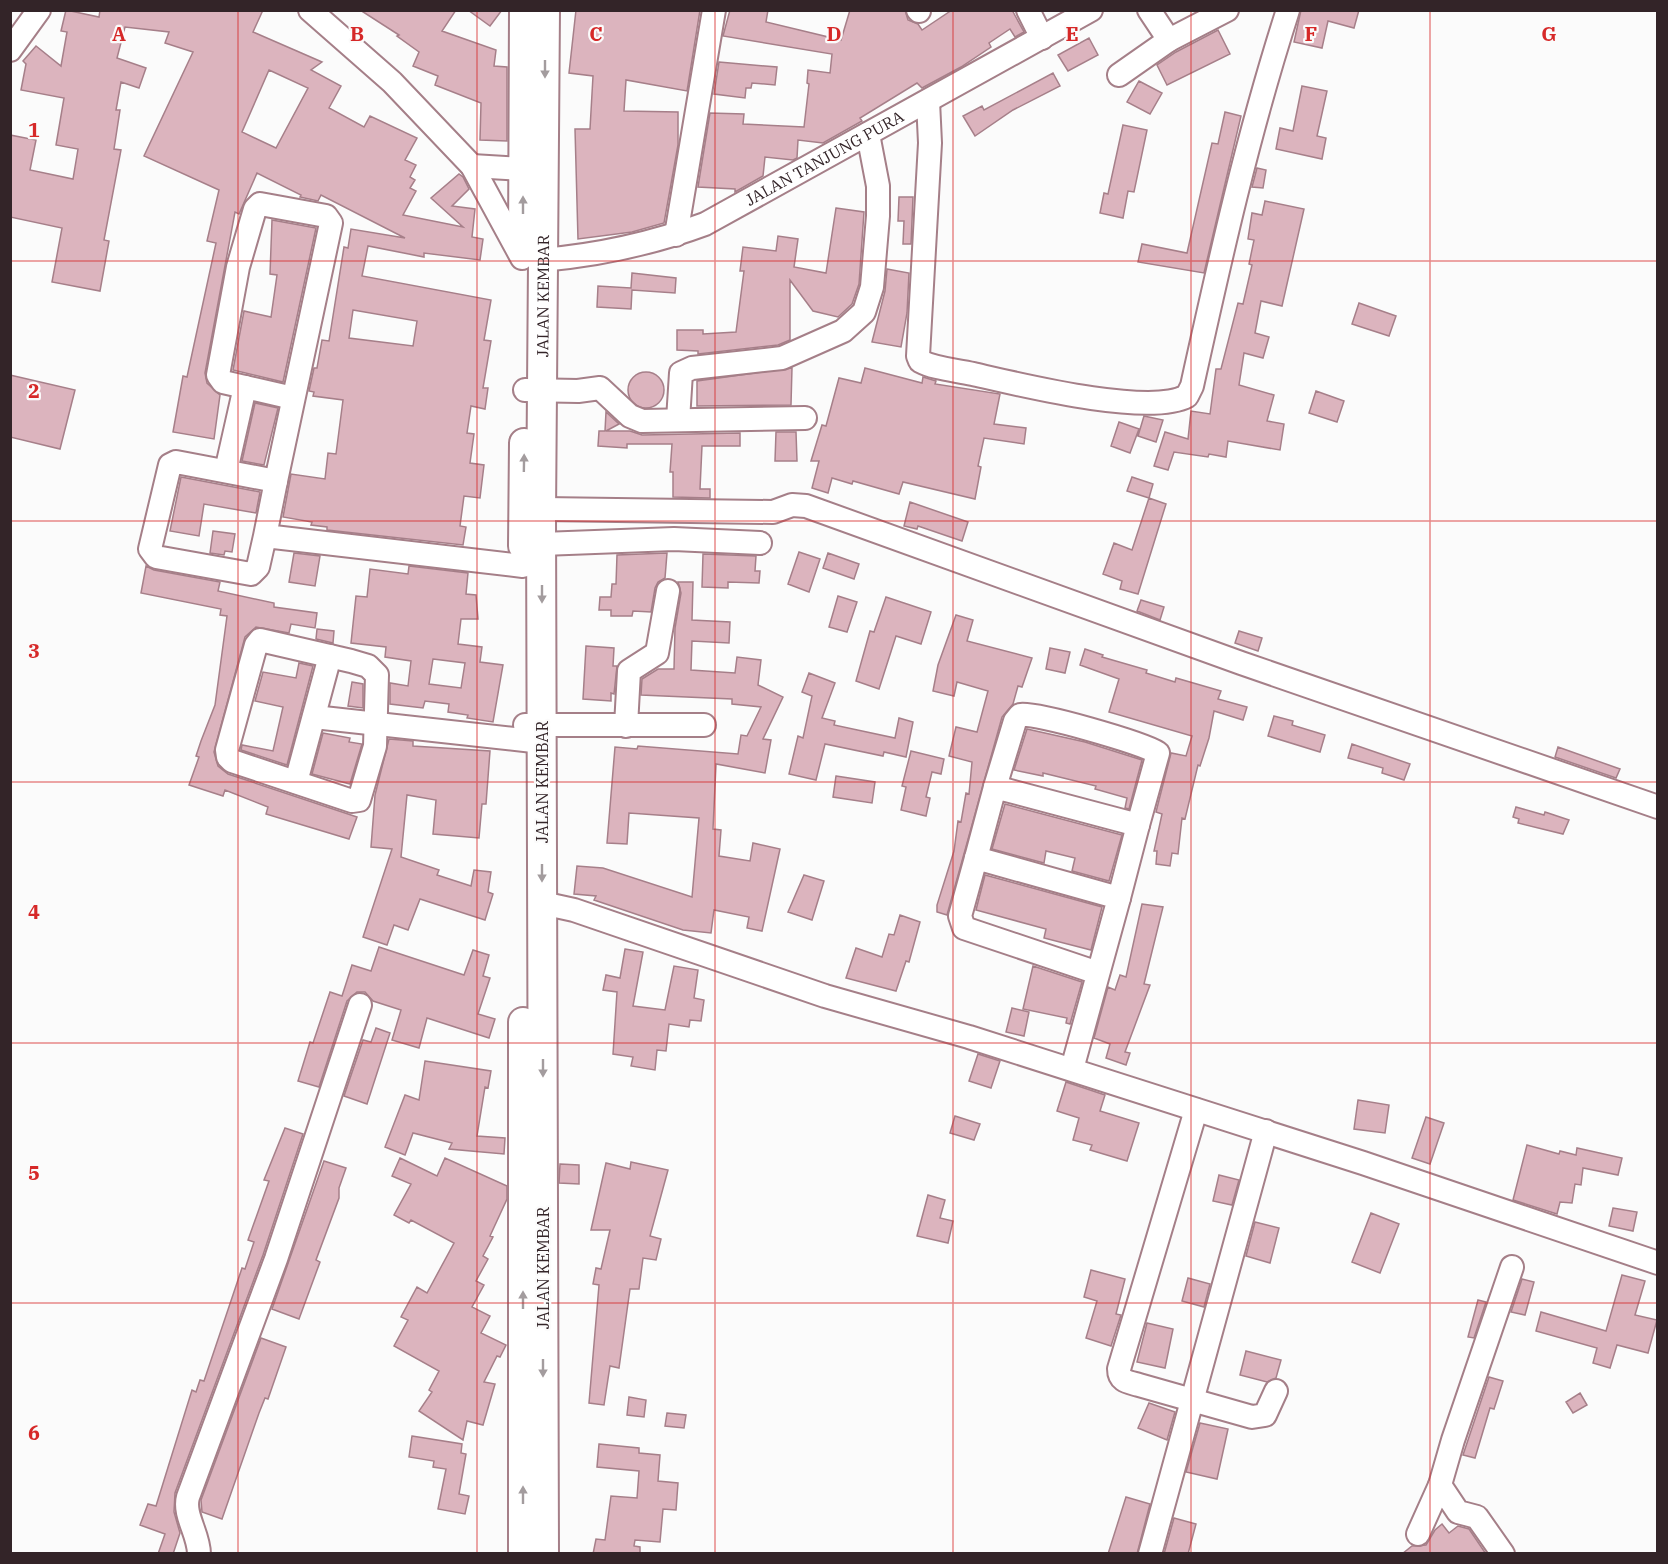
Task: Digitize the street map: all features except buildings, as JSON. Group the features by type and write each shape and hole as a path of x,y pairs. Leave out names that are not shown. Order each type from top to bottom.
{"main road":[{"name":"JALAN KEMBAR","path":"524,10 523,169 541,390 534,533 544,731 558,907 544,1554"},
{"name":"JALAN KEMBAR","path":"532,259 545,10"},
{"name":"JALAN KEMBAR","path":"523,1554 544,731"}],"street":[{"path":"10,27 23,10"},
{"path":"10,50 39,10"},
{"path":"309,10 392,82 472,166 532,259"},
{"path":"676,235 714,10"},
{"path":"1028,10 1042,38"},
{"name":"JALAN TANJUNG PURA","path":"532,259 611,252 676,235 705,224 760,196 1091,10"},
{"path":"1149,10 1169,40"},
{"path":"1119,75 1169,40 1227,10"},
{"path":"928,101 930,143 919,335 920,360 1068,396 1122,400 1182,399 1187,396 1192,386 1231,211 1268,71 1288,10"},
{"path":"678,420 681,373 692,368 782,358 843,331 864,312 872,287 878,216 878,186 868,134"},
{"path":"472,166 523,169"},
{"path":"276,481 176,462 170,465 151,552 156,557 248,574 258,567 330,227 330,221 326,216 263,204 255,209 238,267 217,372 220,380 293,398"},
{"path":"226,471 245,387"},
{"path":"541,390 578,391 597,388 604,390 634,419 805,418"},
{"path":"534,533 772,512 792,505 806,506 1241,663 1658,807"},
{"path":"266,536 534,533 760,543"},
{"path":"626,726 629,671 657,653 668,591"},
{"path":"266,640 368,666 377,675 375,724 373,758 359,800 352,801 232,760 228,756 227,750 258,642 266,640"},
{"path":"296,782 330,656"},
{"path":"1071,1069 1098,973 1119,898 1158,753 1066,724 1028,714 1020,715 1015,720 960,916 964,928 1098,973"},
{"path":"314,717 375,724 544,731 626,726 704,725"},
{"path":"995,787 1138,825"},
{"path":"976,858 1119,898"},
{"path":"558,907 825,996 1071,1069 1266,1131 1658,1263"},
{"path":"199,1554 186,1508 188,1497 276,1259 360,1005"},
{"path":"1196,1110 1119,1369 1123,1380 1260,1417 1269,1410 1276,1391"},
{"path":"1150,1554 1194,1401 1266,1131"},
{"path":"1418,1534 1440,1485 1452,1440 1512,1267"},
{"path":"1440,1485 1458,1512 1480,1520 1503,1554"}]}
